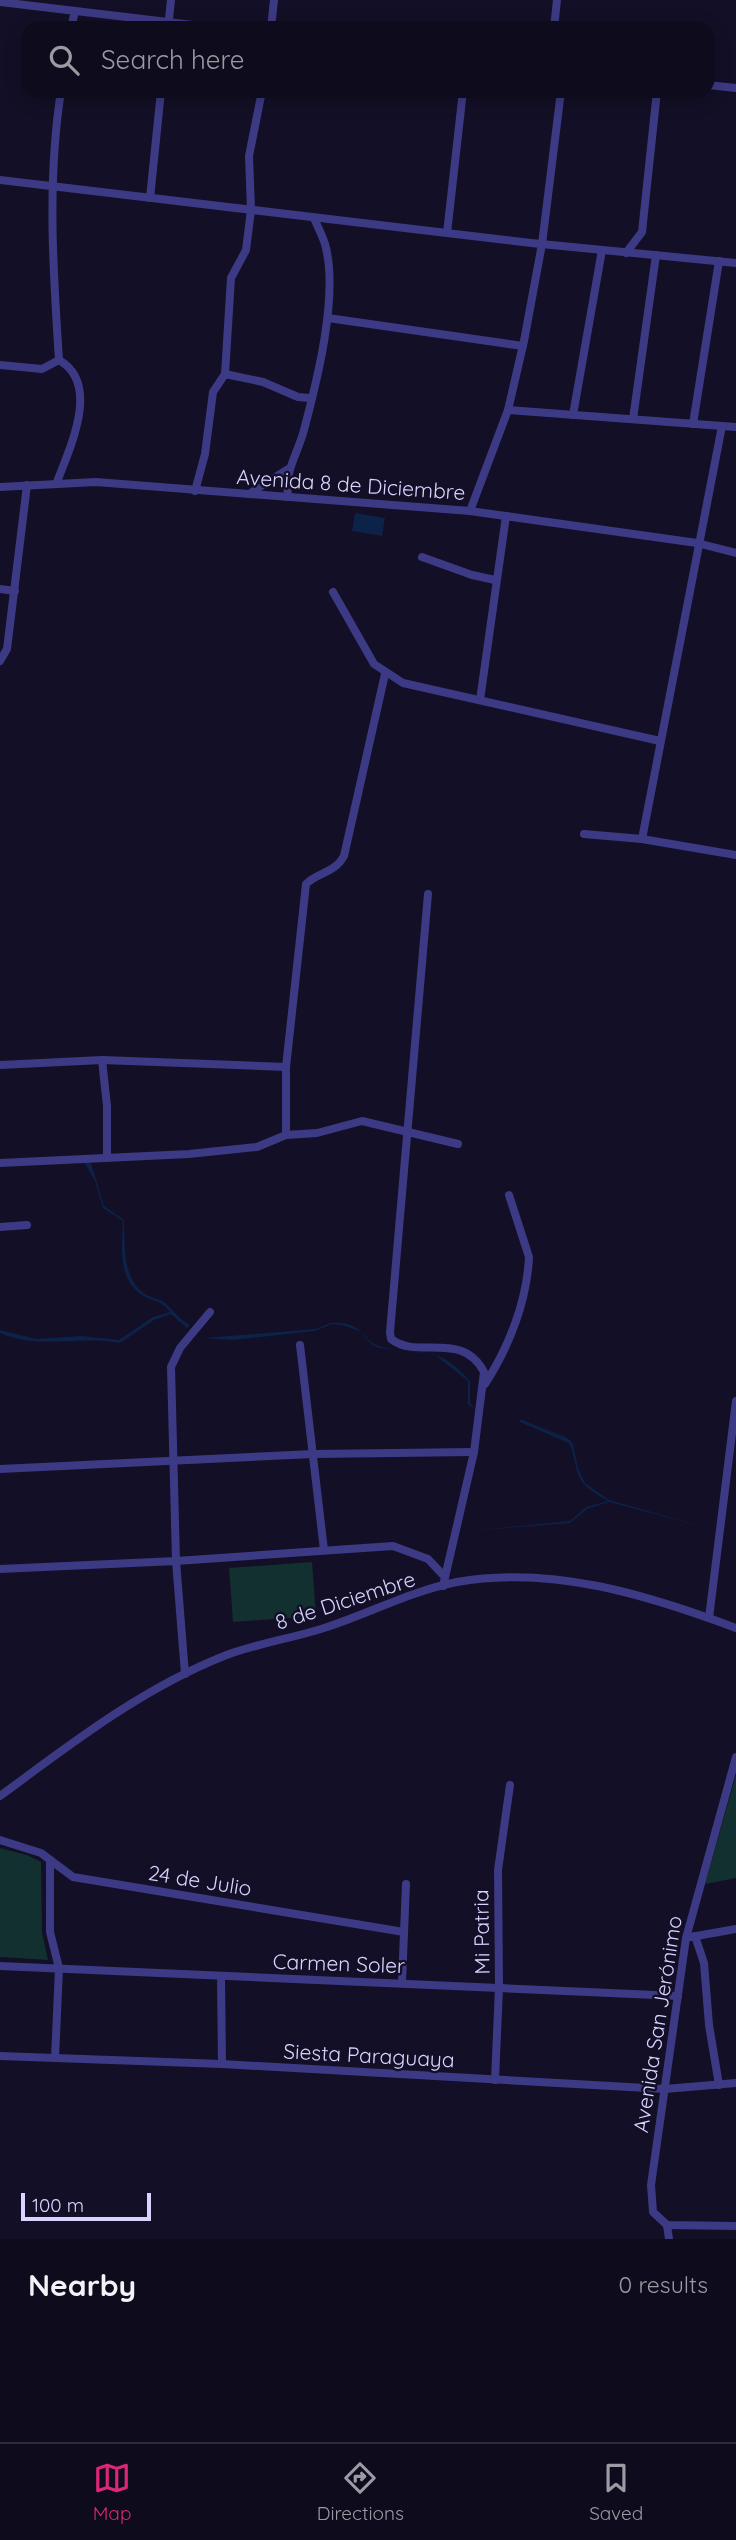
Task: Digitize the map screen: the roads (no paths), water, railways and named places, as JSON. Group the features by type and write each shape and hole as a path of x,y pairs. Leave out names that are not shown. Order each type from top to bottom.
{"street":[{"path":"169,21 172,0"},
{"path":"272,21 274,0"},
{"path":"555,21 557,0"},
{"path":"0,2 143,21"},
{"path":"73,21 75,10"},
{"path":"715,86 736,88"},
{"path":"59,360 52,274 53,186 60,98"},
{"path":"150,198 160,98"},
{"path":"195,491 205,454 214,392 225,374 230,286 246,250 251,210 250,156 261,98"},
{"path":"447,233 462,98"},
{"path":"470,511 508,410 523,346 541,244 560,98"},
{"path":"626,253 642,232 656,98"},
{"path":"0,180 541,244 736,262"},
{"path":"288,497 288,469 304,430 328,318 329,263 326,246 314,218"},
{"path":"573,415 602,250"},
{"path":"633,419 656,255"},
{"path":"693,424 719,261"},
{"path":"328,318 523,346"},
{"path":"0,365 41,369 59,360"},
{"path":"57,482 69,451 81,386 75,370 59,360"},
{"path":"225,374 263,382 298,397 310,398"},
{"path":"508,410 736,427"},
{"path":"642,839 697,543 722,426"},
{"path":"248,494 288,469"},
{"name":"Avenida 8 de Diciembre","path":"0,487 96,482 470,511 697,543 736,553"},
{"path":"0,661 7,649 27,485"},
{"path":"480,700 506,516"},
{"path":"422,557 472,575 495,579"},
{"path":"0,589 15,591"},
{"path":"332,592 363,649 385,674 419,689 480,700 660,741"},
{"path":"286,1135 286,1067 306,884 331,871 344,856 385,674"},
{"path":"584,834 642,839 736,855"},
{"path":"428,894 390,1336 401,1344 448,1347 472,1356 484,1371 485,1384 474,1452 444,1581"},
{"path":"0,1065 102,1060 286,1067"},
{"path":"102,1060 107,1106 107,1158"},
{"path":"0,1163 257,1147 286,1135 317,1133 362,1121 407,1134 458,1144"},
{"path":"485,1384 497,1365 519,1312 528,1265 529,1257 517,1229 509,1195"},
{"path":"0,1227 27,1225"},
{"path":"185,1674 176,1561 171,1367 180,1348 210,1312"},
{"path":"300,1345 324,1550"},
{"path":"709,1618 736,1401"},
{"path":"0,1469 313,1454 474,1452"},
{"path":"0,1569 176,1561 393,1546 405,1548 428,1559 444,1581"},
{"name":"8 de Diciembre","path":"0,1796 105,1720 185,1674 226,1656 323,1628 444,1581 583,1581 736,1628"},
{"name":"Avenida San Jerónimo","path":"667,2225 658,2220 650,2199 678,1996 736,1757"},
{"name":"Mi Patria","path":"495,2080 499,1987 498,1870 510,1785"},
{"name":"24 de Julio","path":"0,1840 24,1845 73,1877 404,1932"},
{"path":"50,1860 50,1932 59,1971 55,2058"},
{"path":"402,1982 406,1884"},
{"path":"719,2085 709,2025 704,1963 691,1937 736,1929"},
{"name":"Carmen Soler","path":"0,1966 59,1971 402,1982 678,1996"},
{"path":"221,1977 222,2064"},
{"name":"Siesta Paraguaya","path":"0,2056 222,2064 665,2089 736,2083"},
{"path":"669,2239 667,2225 736,2226"}],"water":[{"path":"355,513 385,518 382,536 352,531"},
{"path":"84,1162 91,1163 104,1206 124,1220 126,1260 132,1279 145,1294 163,1301 190,1325 187,1328 171,1314 154,1320 120,1343 90,1340 29,1341 0,1333 0,1330 36,1339 81,1336 119,1340 153,1317 170,1312 161,1303 142,1295 128,1280 123,1261 123,1221 103,1208 95,1181"},
{"path":"330,1323 351,1325 360,1331 332,1324 315,1331 233,1340 204,1338 316,1329"},
{"path":"360,1331 375,1344 396,1350 379,1348 371,1344"},
{"path":"435,1355 458,1369 470,1381 470,1403 475,1409 468,1404 468,1381"},
{"path":"505,1413 566,1437 573,1444 578,1468 585,1483 609,1500 712,1529 609,1502 587,1509 570,1523 468,1531 570,1521 586,1507 608,1501 583,1483 569,1442 565,1438"}],"waterway":[{"path":"521,1421 570,1442"}]}
